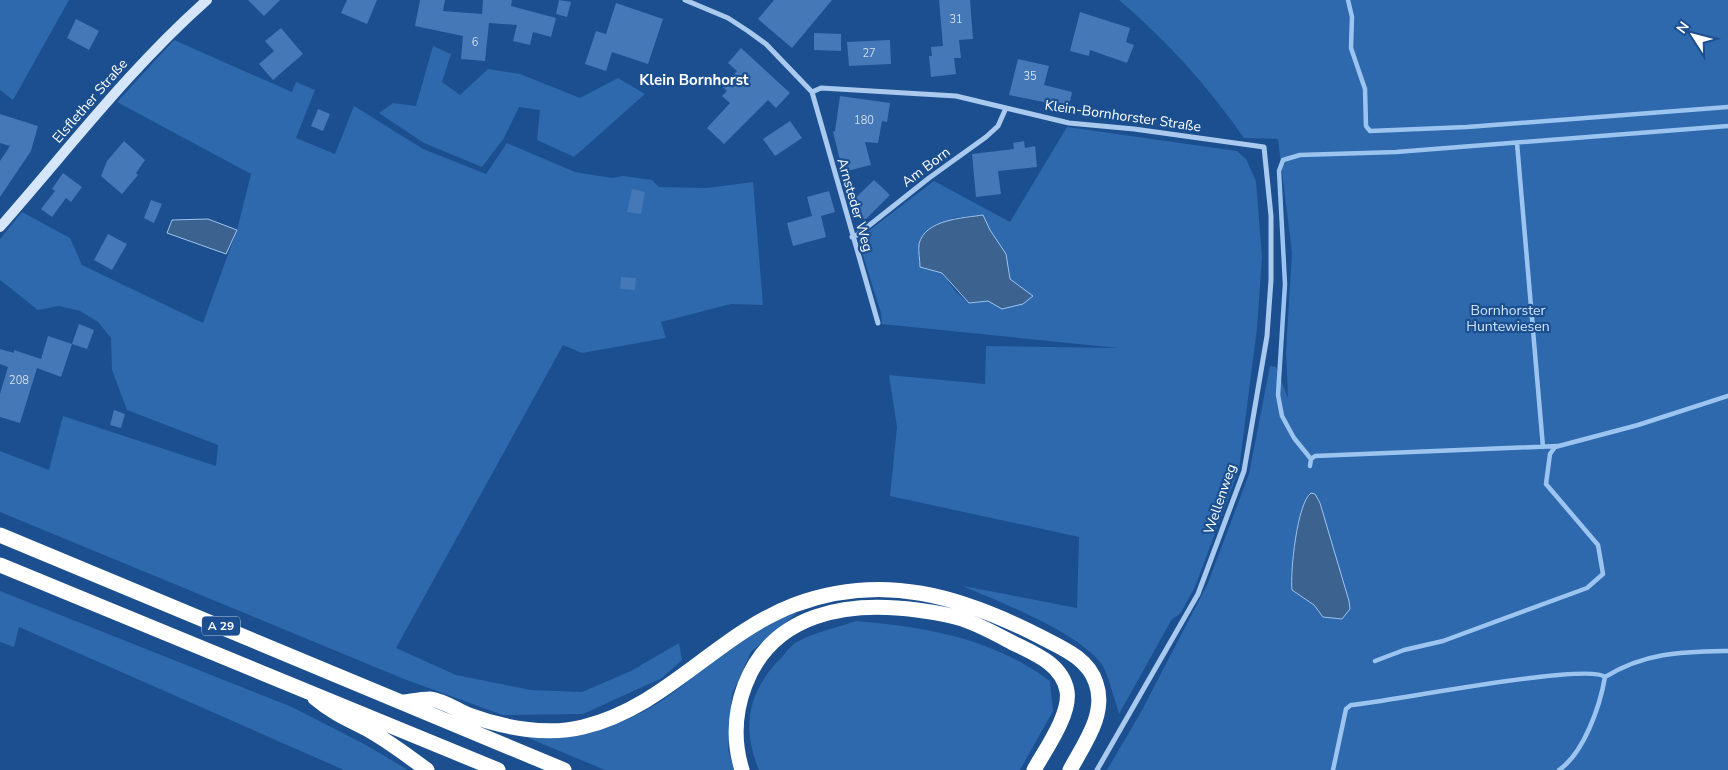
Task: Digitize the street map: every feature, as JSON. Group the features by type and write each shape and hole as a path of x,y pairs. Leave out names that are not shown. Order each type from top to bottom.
{"highway":[{"name":"A 29","path":"0,535 564,770"},
{"name":"A 29","path":"0,565 498,770"},
{"path":"404,702 432,699 500,725 529,729 582,727 618,716 648,701 744,629 796,604 833,594 862,590 898,590 936,595 968,603 1013,623 1061,648 1087,667 1096,684 1098,712 1092,731 1070,770"},
{"path":"742,770 735,750 736,720 741,695 750,673 764,651 778,638 808,619 831,611 861,607 892,607 960,618 1017,644 1053,666 1065,684 1067,702 1062,719 1034,770"},
{"path":"305,689 333,713 366,728 404,752 427,770"}],"main road":[{"name":"Elsflether Straße","path":"0,227 130,75 172,31 207,0"}],"street":[{"path":"685,0 728,18 766,44 812,92"},
{"name":"Klein-Bornhorster Straße","path":"812,92 821,88 956,96 1069,123 1134,129 1264,147"},
{"name":"Arnsteder Weg","path":"812,92 878,323"},
{"name":"Am Born","path":"852,237 858,235 998,126 1006,108"},
{"name":"Wellenweg","path":"1097,770 1198,594 1244,470 1267,336 1271,280 1272,216 1264,147"}],"green space":[{"path":"0,0 69,0 13,100 0,90"},
{"name":"Bornhorster Huntewiesen","path":"1119,0 1728,0 1728,770 1107,770 1141,712 1208,583 1249,474 1270,366 1276,367 1288,398 1286,351 1292,253 1278,139 1244,138 1186,64","holes":["1311,493 1320,503 1350,609 1319,612 1314,605 1292,590 1293,554 1302,510 1306,499"]},
{"path":"174,40 292,92 296,82 315,90 296,138 335,154 354,106 423,149 486,174 507,143 575,172 612,178 623,176 652,180 659,187 707,188 753,182 763,305 731,304 661,322 666,338 582,353 563,345 396,648 456,675 531,690 582,692 631,671 679,643 682,660 662,678 583,714 503,715 404,679 0,512 0,451 49,470 63,416 216,466 218,445 127,410 112,370 111,338 98,322 80,311 59,306 38,310 0,280 0,239 22,212 70,238 82,265 203,323 237,230 251,174 117,102"},
{"path":"433,46 451,54 442,82 460,95 488,69 520,74 580,98 618,78 645,94 574,157 537,140 540,110 519,107 504,138 482,167 424,143 379,113 393,103 416,106"},
{"path":"1067,127 1237,151 1246,159 1256,181 1262,258 1257,328 1239,469 1195,587 1180,614 1172,619 1119,714 1103,667 1089,651 1056,628 963,586 1077,608 1079,537 890,496 897,427 889,375 985,384 986,346 1118,348 882,324 881,313 858,239 934,181 1010,222","holes":["983,215 990,230 1006,254 1010,279 988,301 969,303 956,292 942,273 953,218"]},
{"path":"0,591 292,707 366,745 408,770 344,770 19,627 14,647 0,642"},
{"path":"798,612 751,652 732,694 728,749 734,770 605,770 519,734 540,735 581,732 620,722 656,704 674,692 742,639 764,626"},
{"path":"856,621 908,627 958,637 1005,654 1028,666 1050,681 1053,711 1020,770 759,770 753,754 749,725 755,697 761,684 795,643 811,635"}],"shaded area":[{"path":"983,215 990,230 1006,254 1010,279 1033,296 1023,304 1002,309 988,301 969,303 942,273 920,267 919,244 929,229 946,221"},
{"path":"208,219 237,230 226,254 167,233 172,220"},
{"path":"1311,493 1315,494 1320,503 1349,601 1350,609 1342,619 1323,617 1314,605 1292,590 1295,539 1302,510 1306,499"}],"building":[{"path":"248,0 280,0 264,16"},
{"path":"347,0 377,0 367,24 341,13"},
{"path":"420,0 445,0 443,11 482,14 483,0 512,0 511,6 556,18 551,37 533,32 530,45 513,41 517,25 489,23 485,61 461,59 463,36 415,26"},
{"path":"559,0 571,2 567,17 556,14"},
{"path":"774,0 832,0 792,48 758,19"},
{"path":"939,0 970,0 973,39 959,40 961,58 954,58 956,74 931,77 929,56 932,56 931,47 943,46"},
{"path":"616,3 663,19 648,64 612,52 606,71 585,64 596,31 606,34"},
{"path":"1080,12 1130,28 1126,42 1134,45 1127,63 1090,50 1089,56 1070,51"},
{"path":"76,19 99,31 89,50 67,38"},
{"path":"281,28 303,54 273,80 259,64 274,51 265,41"},
{"path":"814,33 841,34 841,51 814,50"},
{"path":"890,40 891,64 849,66 847,42"},
{"path":"741,48 790,93 776,108 768,100 724,144 707,128 730,103 722,96 727,91 723,87 737,71 728,63"},
{"path":"1018,59 1049,66 1044,85 1072,92 1069,107 1009,95"},
{"path":"840,96 890,103 887,122 882,121 878,143 865,142 871,165 843,172 833,132 835,131"},
{"path":"318,109 330,114 323,131 311,126"},
{"path":"0,114 38,126 31,151 0,197 0,161 10,146 0,143"},
{"path":"790,121 802,138 775,156 763,139"},
{"path":"124,141 145,160 136,173 138,175 122,194 101,176 107,161"},
{"path":"1024,141 1025,148 1035,146 1037,167 998,171 1001,194 976,197 972,154 1014,149 1013,143"},
{"path":"63,173 82,187 71,202 66,198 52,217 41,209 55,191 52,189"},
{"path":"874,180 890,195 865,220 849,204"},
{"path":"632,189 645,192 641,214 627,212"},
{"path":"829,191 835,212 821,216 826,237 793,246 787,223 812,216 807,197"},
{"path":"151,200 162,204 154,223 144,218"},
{"path":"108,234 127,244 112,270 94,260"},
{"path":"621,277 636,278 635,290 620,289"},
{"path":"79,324 94,330 87,349 72,344"},
{"path":"48,336 72,344 61,377 37,368 20,423 0,417 0,394 8,367 0,364 0,349 14,353 14,350 41,359"},
{"path":"114,410 125,414 121,428 110,425"}],"waterway":[{"path":"1348,0 1352,17 1351,48 1365,89 1366,126 1370,131 1467,127 1728,107"},
{"path":"1310,466 1311,459 1294,438 1282,416 1278,395 1285,284 1279,171 1283,160 1300,155 1396,152 1728,126"},
{"path":"1517,143 1543,447"},
{"path":"1375,661 1404,650 1443,641 1587,588 1603,574 1598,545 1546,484 1550,454 1555,447 1638,425 1728,396"},
{"path":"1311,459 1315,456 1558,446"},
{"path":"1333,770 1346,709 1351,705 1527,678 1591,674 1605,677 1620,669 1650,658 1680,653 1728,651"},
{"path":"1559,770 1576,752 1590,728 1605,677"}],"district":[{"name":"Klein Bornhorst","path":"694,80"}]}
